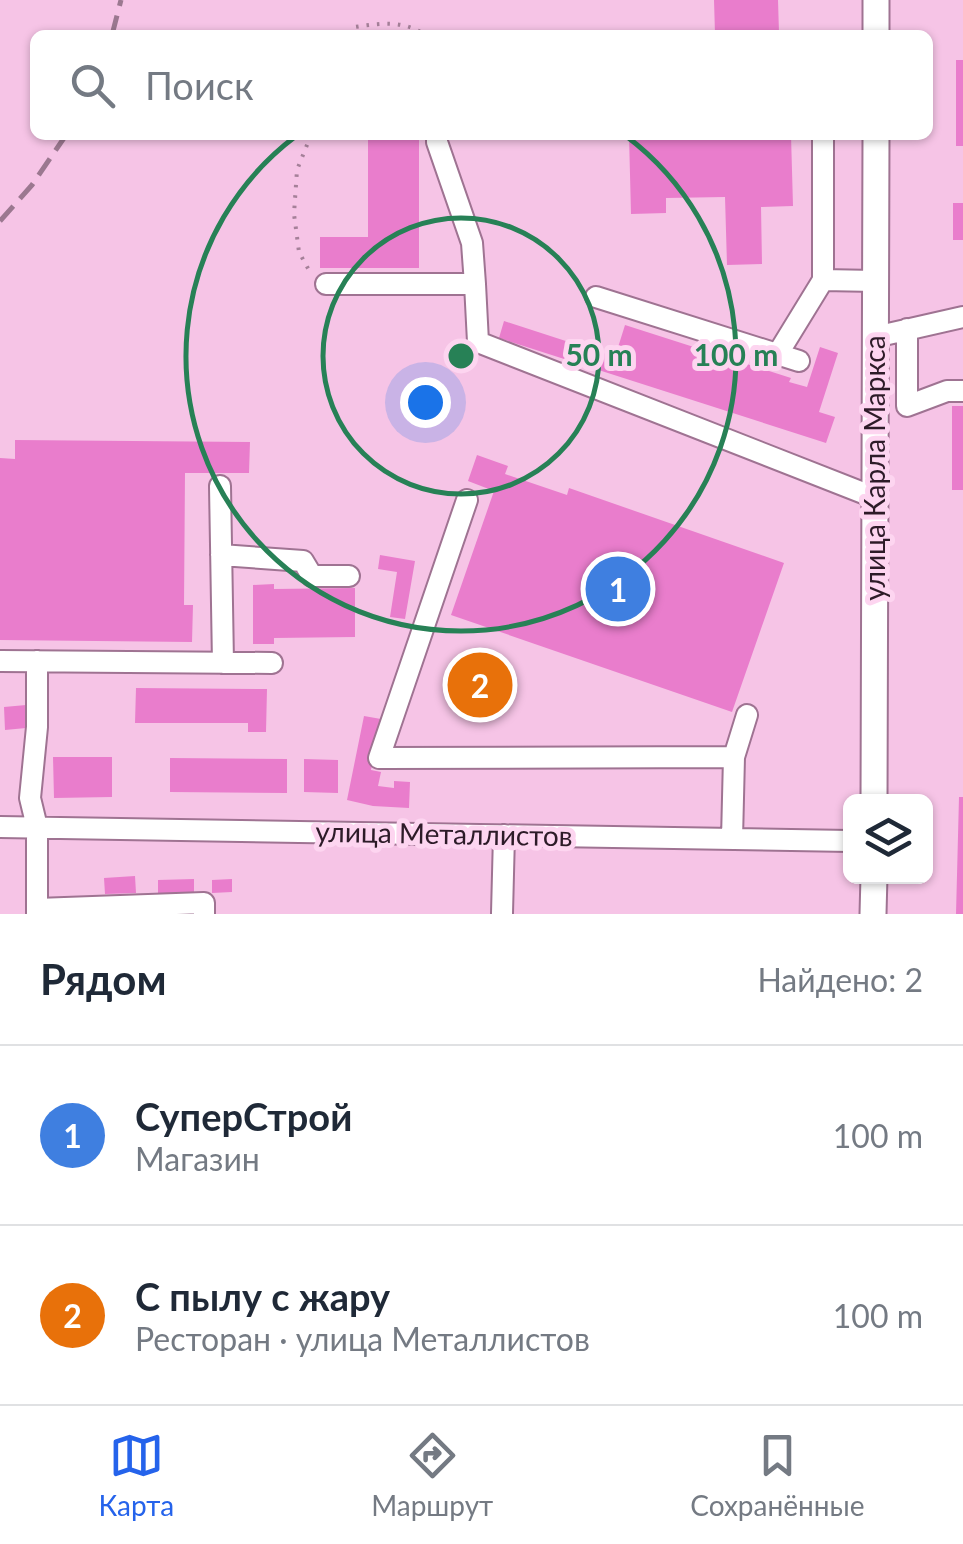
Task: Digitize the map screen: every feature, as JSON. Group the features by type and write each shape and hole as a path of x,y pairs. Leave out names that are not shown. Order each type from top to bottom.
{"main road":[{"path":"876,0 876,30"},
{"name":"улица Карла Маркса","path":"874,794 876,140"},
{"path":"874,884 874,914"}],"street":[{"path":"437,140 472,242 478,342 876,498"},
{"path":"777,354 823,280 823,140"},
{"path":"823,280 876,281"},
{"path":"326,284 475,284"},
{"path":"596,296 799,361"},
{"path":"875,336 963,317"},
{"path":"907,329 908,406 946,391 963,391"},
{"path":"220,486 224,663"},
{"path":"467,500 379,758 734,757"},
{"path":"221,555 303,561 312,576 348,576"},
{"path":"0,660 272,663"},
{"path":"37,661 38,727 30,798 37,827 36,912 150,910 204,904 204,914"},
{"path":"732,839 734,757 747,716"},
{"name":"улица Металлистов","path":"0,827 843,841"},
{"path":"502,913 504,835"}],"path":[{"path":"353,30 384,23 418,30"},
{"path":"309,140 297,170 294,214 299,252 315,282 326,284"}],"building":[{"path":"714,0 778,0 779,30 715,30"},
{"path":"956,60 963,60 963,146 956,146"},
{"path":"368,140 419,140 419,268 320,268 320,237 368,237"},
{"path":"629,140 791,140 793,206 761,207 762,264 727,265 725,197 666,198 666,213 631,214"},
{"path":"953,203 963,203 963,240 953,240"},
{"path":"504,321 615,357 625,325 791,378 789,382 807,387 820,347 838,353 819,412 835,417 826,443 499,338"},
{"path":"952,406 963,406 963,490 952,490"},
{"path":"15,440 250,442 249,473 185,473 184,605 193,605 192,642 0,640 0,458 15,459"},
{"path":"477,455 508,466 505,474 567,495 569,488 784,563 732,712 451,615 494,491 468,481"},
{"path":"380,555 415,561 405,619 390,617 397,572 378,569"},
{"path":"274,584 274,589 355,588 355,637 274,638 274,644 253,644 253,585"},
{"path":"136,688 267,689 266,732 248,732 248,723 135,723"},
{"path":"26,705 26,728 5,730 4,707"},
{"path":"364,716 381,719 371,770 381,772 378,786 394,788 394,781 410,782 409,808 347,800"},
{"path":"53,757 112,757 112,797 54,798"},
{"path":"170,758 287,759 287,793 170,792"},
{"path":"304,759 338,760 338,793 304,792"},
{"path":"959,797 963,797 963,914 956,914"},
{"path":"135,876 136,893 105,894 104,878"},
{"path":"194,879 194,894 158,895 158,880"},
{"path":"232,879 232,892 212,893 212,880"}],"railway":[{"path":"113,30 121,0"},
{"path":"0,221 32,185 63,140"}],"place":[{"name":"СуперСтрой","path":"618,589"},
{"name":"С пылу с жару","path":"480,685"}]}
